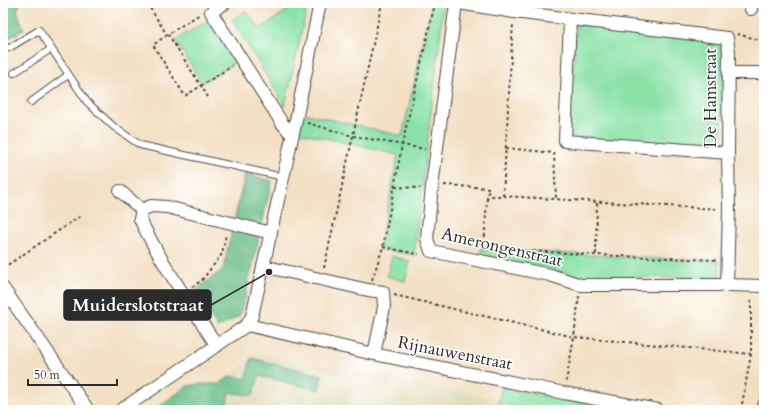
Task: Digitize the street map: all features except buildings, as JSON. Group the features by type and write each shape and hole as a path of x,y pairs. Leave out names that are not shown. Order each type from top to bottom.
{"street":[{"path":"225,3 211,12 282,123 292,135"},
{"path":"121,410 247,325 252,316 296,120 320,3"},
{"name":"De Hamstraat","path":"458,3 514,12 727,38 730,52 727,285"},
{"name":"Amerongenstraat","path":"458,3 432,186 427,239 432,252 550,275 581,285 764,286"},
{"path":"570,19 565,141 728,153"},
{"path":"729,73 764,73"},
{"path":"120,190 142,210"},
{"path":"142,210 151,206 167,207 271,233"},
{"path":"142,210 140,218 147,233 182,293 217,346"},
{"path":"263,266 368,290 383,292 384,307 374,354"},
{"path":"3,288 88,410"},
{"name":"Rijnauwenstraat","path":"247,325 374,354 636,408 657,410"}],"lane":[{"path":"9,48 39,30 87,102 114,127 140,145 283,177"},
{"path":"14,73 51,49"},
{"path":"31,102 68,75"}],"path":[{"path":"147,3 208,97"},
{"path":"322,279 382,3"},
{"path":"368,290 383,247 402,145 435,3"},
{"path":"211,12 205,11 153,45 185,96 241,60"},
{"path":"503,196 514,12"},
{"path":"727,38 736,33 764,41"},
{"path":"296,120 354,136 436,151"},
{"path":"506,148 554,154 556,199"},
{"path":"395,187 432,186 445,184 489,188 487,198 485,248 479,261"},
{"path":"487,198 492,196 503,196 729,209"},
{"path":"596,255 598,202"},
{"path":"3,268 82,215"},
{"path":"182,293 202,280 222,254 229,222"},
{"path":"383,247 416,254 432,252"},
{"path":"485,248 596,255 728,260"},
{"path":"564,393 581,285"},
{"path":"741,410 751,354 751,286"},
{"path":"383,292 574,337 751,354"}],"shaded area":[{"path":"258,354 558,410 182,410"}],"green space":[{"path":"3,3 20,3 17,11 24,29 6,40 5,62 3,63"},
{"path":"298,3 308,3 285,106 232,20 246,11 260,29"},
{"path":"432,3 444,3 414,255 379,249 398,155 299,132 303,113 402,136"},
{"path":"209,19 236,62 202,83 175,40"},
{"path":"576,24 723,43 722,148 569,138"},
{"path":"245,174 272,181 245,298 239,316 218,328 193,292 223,269"},
{"path":"481,249 720,262 719,278 583,277 480,255"},
{"path":"392,256 410,261 405,281 387,276"},
{"path":"251,358 322,375 319,390 259,376 253,396 229,392 226,410 154,410 187,386 199,384 219,384 231,376 246,379"},
{"path":"502,387 622,410 535,410 498,403"}],"place":[{"name":"Muiderslotstraat","path":"269,272"}]}
